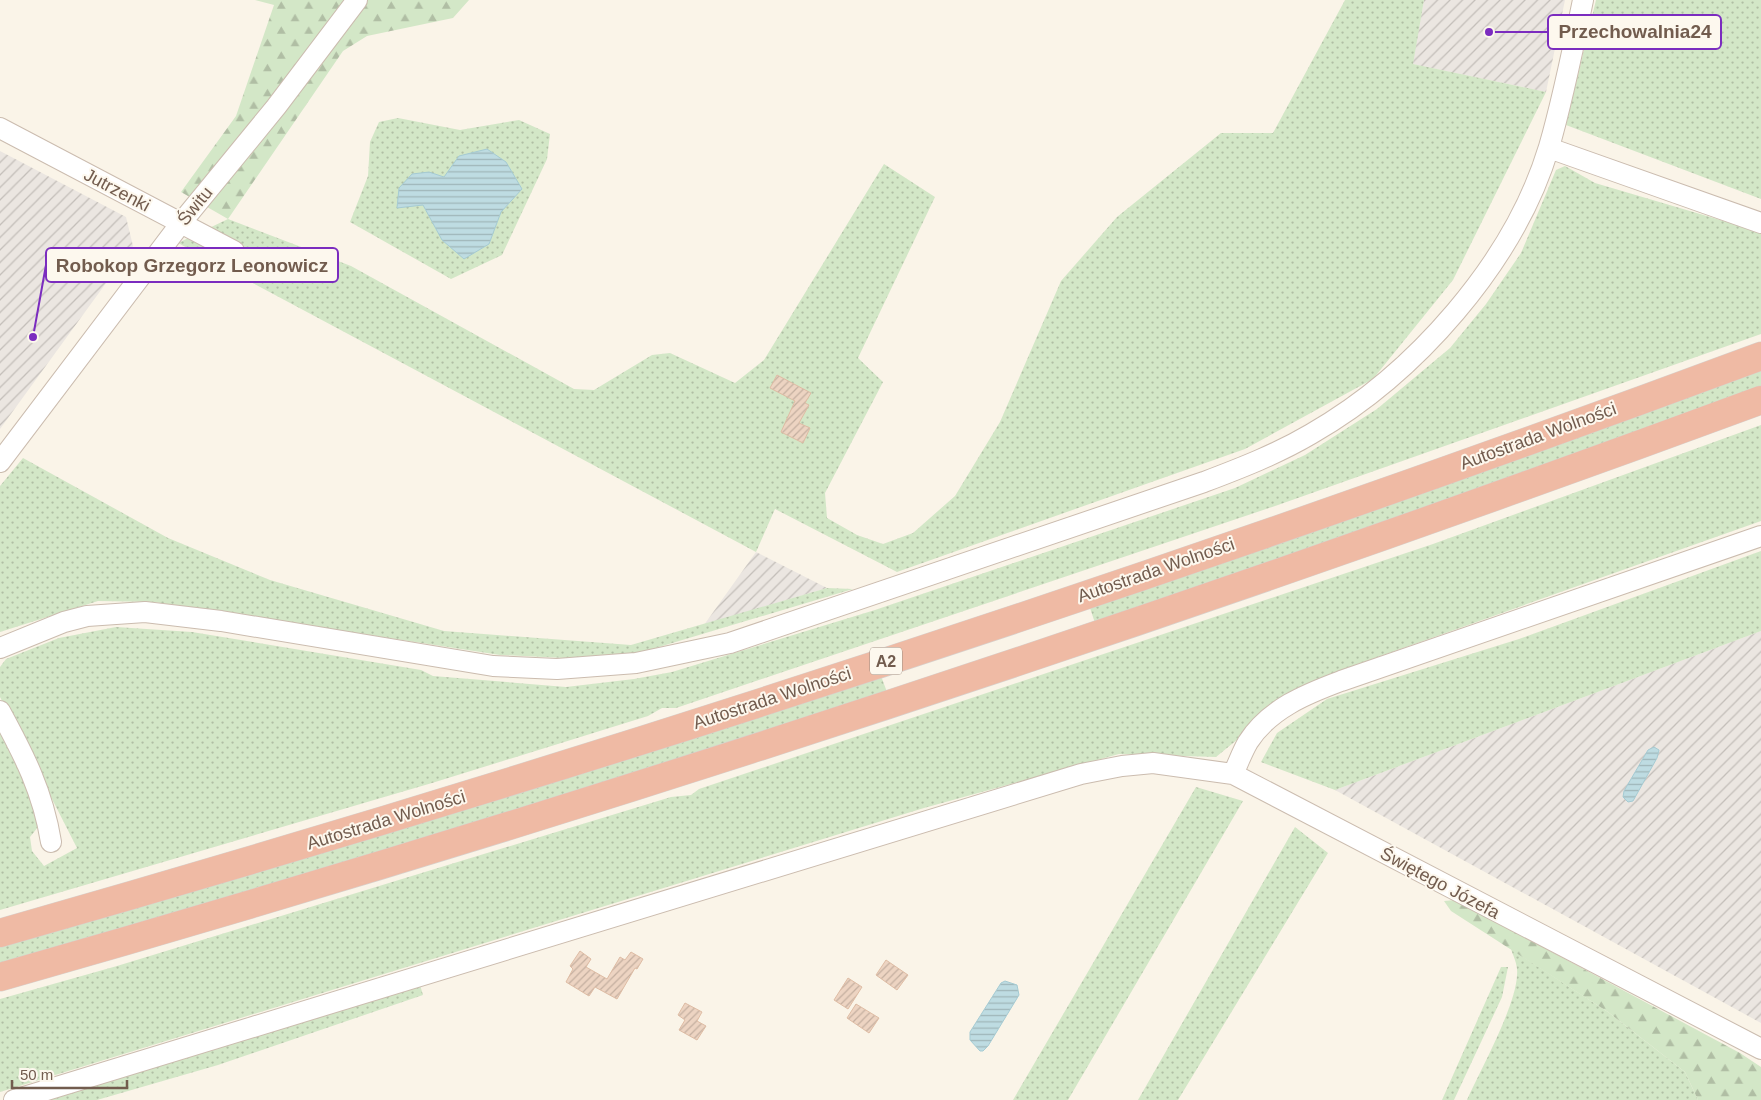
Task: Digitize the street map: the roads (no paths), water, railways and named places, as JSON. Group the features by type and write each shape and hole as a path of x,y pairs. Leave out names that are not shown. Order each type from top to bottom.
{"highway":[{"name":"Autostrada Wolności","path":"0,933 337,835 685,727 1308,518 1761,356"},
{"name":"A2","path":"0,978 474,839 867,713 1357,547 1761,400"}],"street":[{"name":"Świtu","path":"0,462 181,223 276,107 358,0"},
{"path":"0,648 64,622 87,616 145,612 221,621 457,661 534,669 592,668 636,663 730,643 1204,482 1260,460 1312,434 1356,405 1392,377 1451,317 1491,265 1519,216 1548,148 1583,0"},
{"name":"Jutrzenki","path":"0,128 234,252"},
{"path":"1548,148 1761,223"},
{"path":"1233,774 1248,742 1267,720 1296,699 1351,678 1761,536"},
{"path":"0,711 25,757 40,792 51,842"},
{"name":"Świętego Józefa","path":"14,1100 1080,774 1106,768 1153,763 1233,774 1761,1049"}],"water":[{"path":"487,149 506,162 522,189 501,212 489,244 464,259 442,240 423,205 397,208 399,188 412,174 429,172 444,177 459,156"},
{"path":"1654,747 1659,750 1657,758 1633,801 1628,802 1623,797 1624,791 1648,750"},
{"path":"1005,981 1017,985 1019,995 988,1046 983,1051 980,1051 970,1040 970,1032 1001,983"}],"place":[{"name":"Przechowalnia24","path":"1489,32"},
{"name":"Robokop Grzegorz Leonowicz","path":"33,337"}]}
